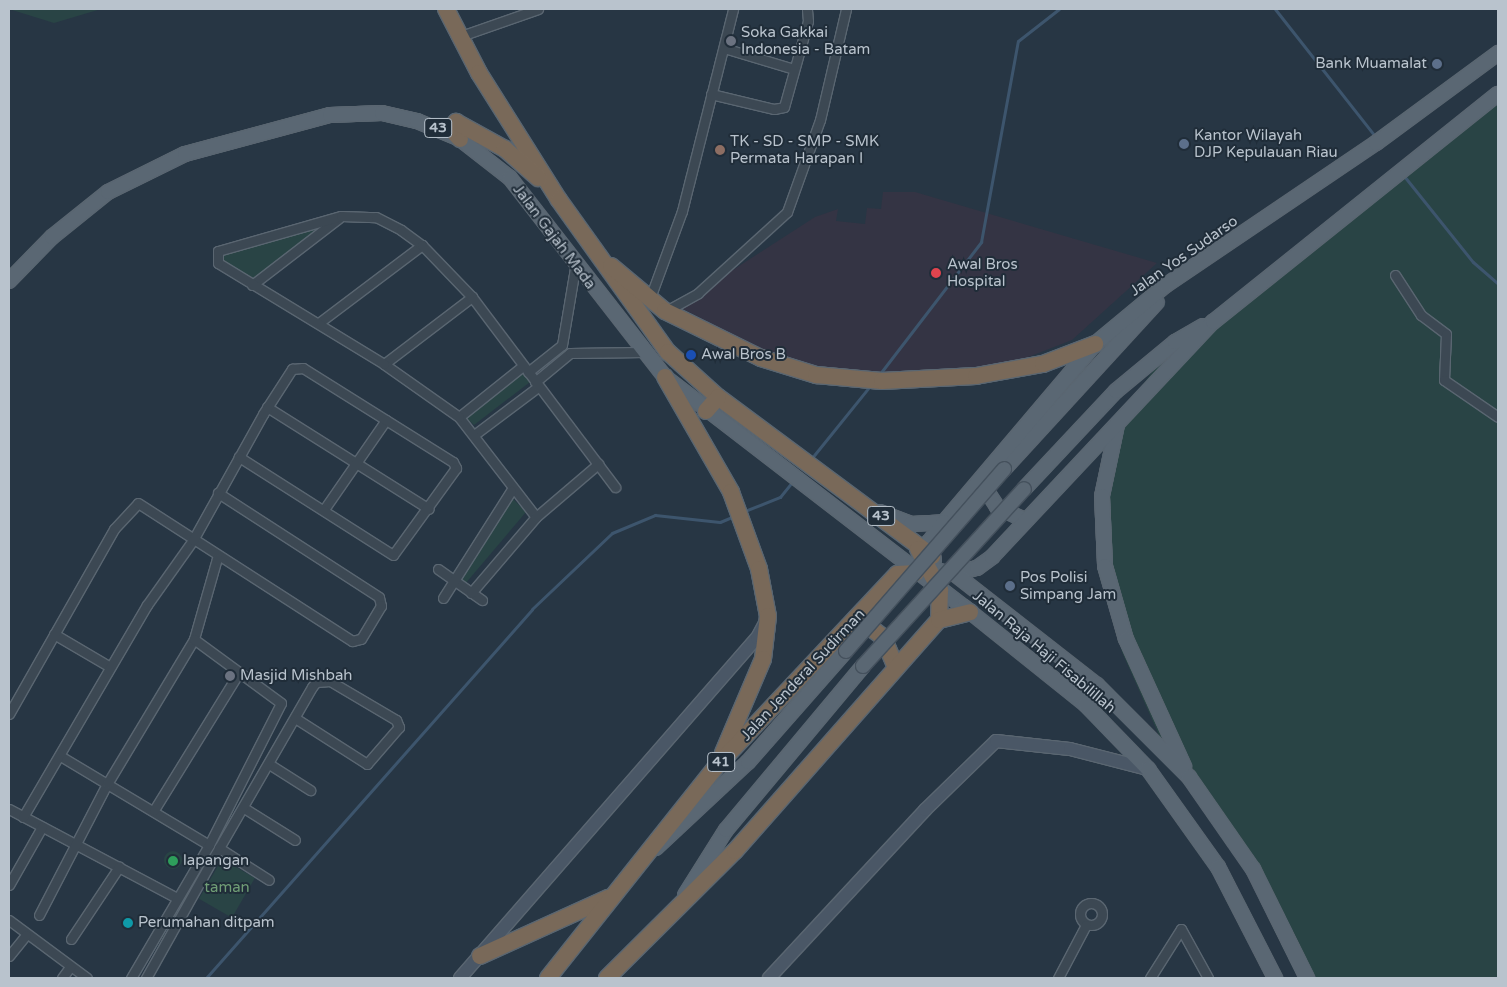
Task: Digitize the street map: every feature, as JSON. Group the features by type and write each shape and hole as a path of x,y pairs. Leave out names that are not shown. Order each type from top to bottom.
{"highway":[{"name":"Jalan Gajah Mada","path":"446,9 458,37 559,200 654,336 718,397 785,444 904,534 933,573"},
{"path":"460,139 452,128 456,122 506,149 559,200"},
{"path":"588,242 666,311 761,358 836,377 882,381 1011,372 1095,344"},
{"path":"665,377 717,461 758,569 768,616 764,659 755,684 715,768"},
{"path":"706,411 718,397"},
{"path":"933,573 939,620"},
{"name":"Jalan Jenderal Sudirman","path":"548,978 715,768 897,574 933,573"},
{"path":"607,978 618,971 781,801 939,620 970,612"},
{"path":"848,628 878,632 889,645 896,667"},
{"path":"480,956 613,895"}],"main road":[{"name":"Jalan Yos Sudarso","path":"933,573 931,537 1095,344 1162,288 1376,143 1498,53"},
{"path":"954,574 977,568 1025,520 1212,322 1498,94"},
{"name":"Jalan Gajah Mada","path":"9,282 52,237 108,192 194,152 283,125 346,113 399,116 460,139 524,194 575,268 644,352 665,377 706,411 774,465 889,551 933,573 954,574"},
{"path":"644,857 699,812 846,651 1004,469 1157,302 1162,288"},
{"path":"677,908 730,825 864,666 1024,489 1116,391 1175,342 1212,322"},
{"path":"1120,418 1107,458 1102,496 1105,566 1116,611 1144,684 1189,777"},
{"path":"981,479 992,503 1025,520"},
{"path":"870,507 911,524 944,522"},
{"path":"933,573 968,583"},
{"name":"Jalan Raja Haji Fisabilillah","path":"933,573 970,612 1085,704 1148,770 1218,867 1275,978"},
{"name":"Jalan Raja Haji Fisabilillah","path":"954,574 1097,685 1189,777 1253,869 1307,978"}],"street":[{"path":"458,37 538,9"},
{"path":"650,298 674,240 733,9"},
{"path":"711,94 779,109 808,21 806,9"},
{"path":"666,311 698,293 787,212 820,120 846,9"},
{"path":"724,48 794,68"},
{"path":"252,285 341,216"},
{"path":"536,517 511,490 474,435 459,417 320,322 252,285 217,261 218,251 341,216 376,218 422,245 472,297 615,487"},
{"path":"320,322 422,245"},
{"path":"459,417 525,369 562,345 575,268"},
{"path":"1395,276 1421,315 1446,334 1444,380 1498,417"},
{"path":"384,364 472,297"},
{"path":"562,345 570,353"},
{"path":"474,435 537,385 570,353 644,352"},
{"path":"23,817 62,756 110,667 193,540 218,493 267,407 290,372 303,368 456,465 429,509 394,555 325,508 239,457"},
{"path":"267,407 356,465 429,509"},
{"path":"325,508 386,420"},
{"path":"471,593 536,517 598,464"},
{"path":"443,598 511,490"},
{"path":"9,714 114,529 135,503 193,540 217,558 352,642 361,639 381,606 377,595 218,493"},
{"path":"39,915 107,784 194,639 217,558"},
{"path":"438,569 455,579 482,600"},
{"path":"460,978 757,638 768,616"},
{"path":"54,634 110,667"},
{"path":"133,978 209,844 281,703 238,674 194,639"},
{"path":"154,810 238,674"},
{"path":"146,978 312,686 325,679 396,720 399,727 367,764 294,718"},
{"path":"769,978 925,810 996,741 1070,749 1148,770"},
{"path":"62,756 209,844"},
{"path":"269,764 310,790"},
{"path":"244,808 295,840"},
{"path":"9,810 177,898"},
{"path":"9,885 42,826"},
{"path":"219,848 269,880"},
{"path":"71,939 119,867"},
{"path":"9,920 26,935 86,978"},
{"path":"1058,978 1086,925"},
{"path":"1150,978 1183,929 1208,978"},
{"path":"9,956 26,935"},
{"path":"62,978 70,967"},
{"path":"1156,968 1160,978"}],"shaded area":[{"name":"Awal Bros Hospital","path":"883,192 915,192 1157,263 1072,340 1018,361 964,371 850,375 782,359 677,306 815,217 838,209 836,221 865,224 867,208 881,209"}],"green space":[{"path":"9,9 101,9 54,23"},
{"path":"1498,94 1498,978 1300,978 1236,851 1159,735 1122,652 1113,610 1106,527 1113,469 1129,404 1160,361"},
{"path":"321,226 253,279 218,257 222,253"},
{"path":"518,365 530,382 474,425 460,412"},
{"path":"509,495 526,512 465,584 457,576"},
{"name":"lapangan","path":"169,851 177,851 182,856 180,867 169,869 164,864 164,856"},
{"name":"taman","path":"222,859 255,878 232,918 199,899"}],"waterway":[{"path":"879,375 981,242 1018,41 1059,9"},
{"path":"1275,9 1375,136"},
{"path":"1404,176 1473,262 1498,284"},
{"path":"811,459 870,386"},
{"path":"742,512 780,497 793,481"},
{"path":"206,978 532,609 612,533 655,515 720,522 734,516"}],"place":[{"name":"Soka Gakkai Indonesia - Batam","path":"731,41"},
{"name":"Bank Muamalat","path":"1437,64"},
{"name":"Kantor Wilayah DJP Kepulauan Riau","path":"1184,144"},
{"name":"TK - SD - SMP - SMK Permata Harapan I","path":"720,150"},
{"name":"Awal Bros Hospital","path":"936,273"},
{"name":"Awal Bros B","path":"691,355"},
{"name":"Pos Polisi Simpang Jam","path":"1010,586"},
{"name":"Masjid Mishbah","path":"230,676"},
{"name":"lapangan","path":"173,861"},
{"name":"Perumahan ditpam","path":"128,923"}]}
